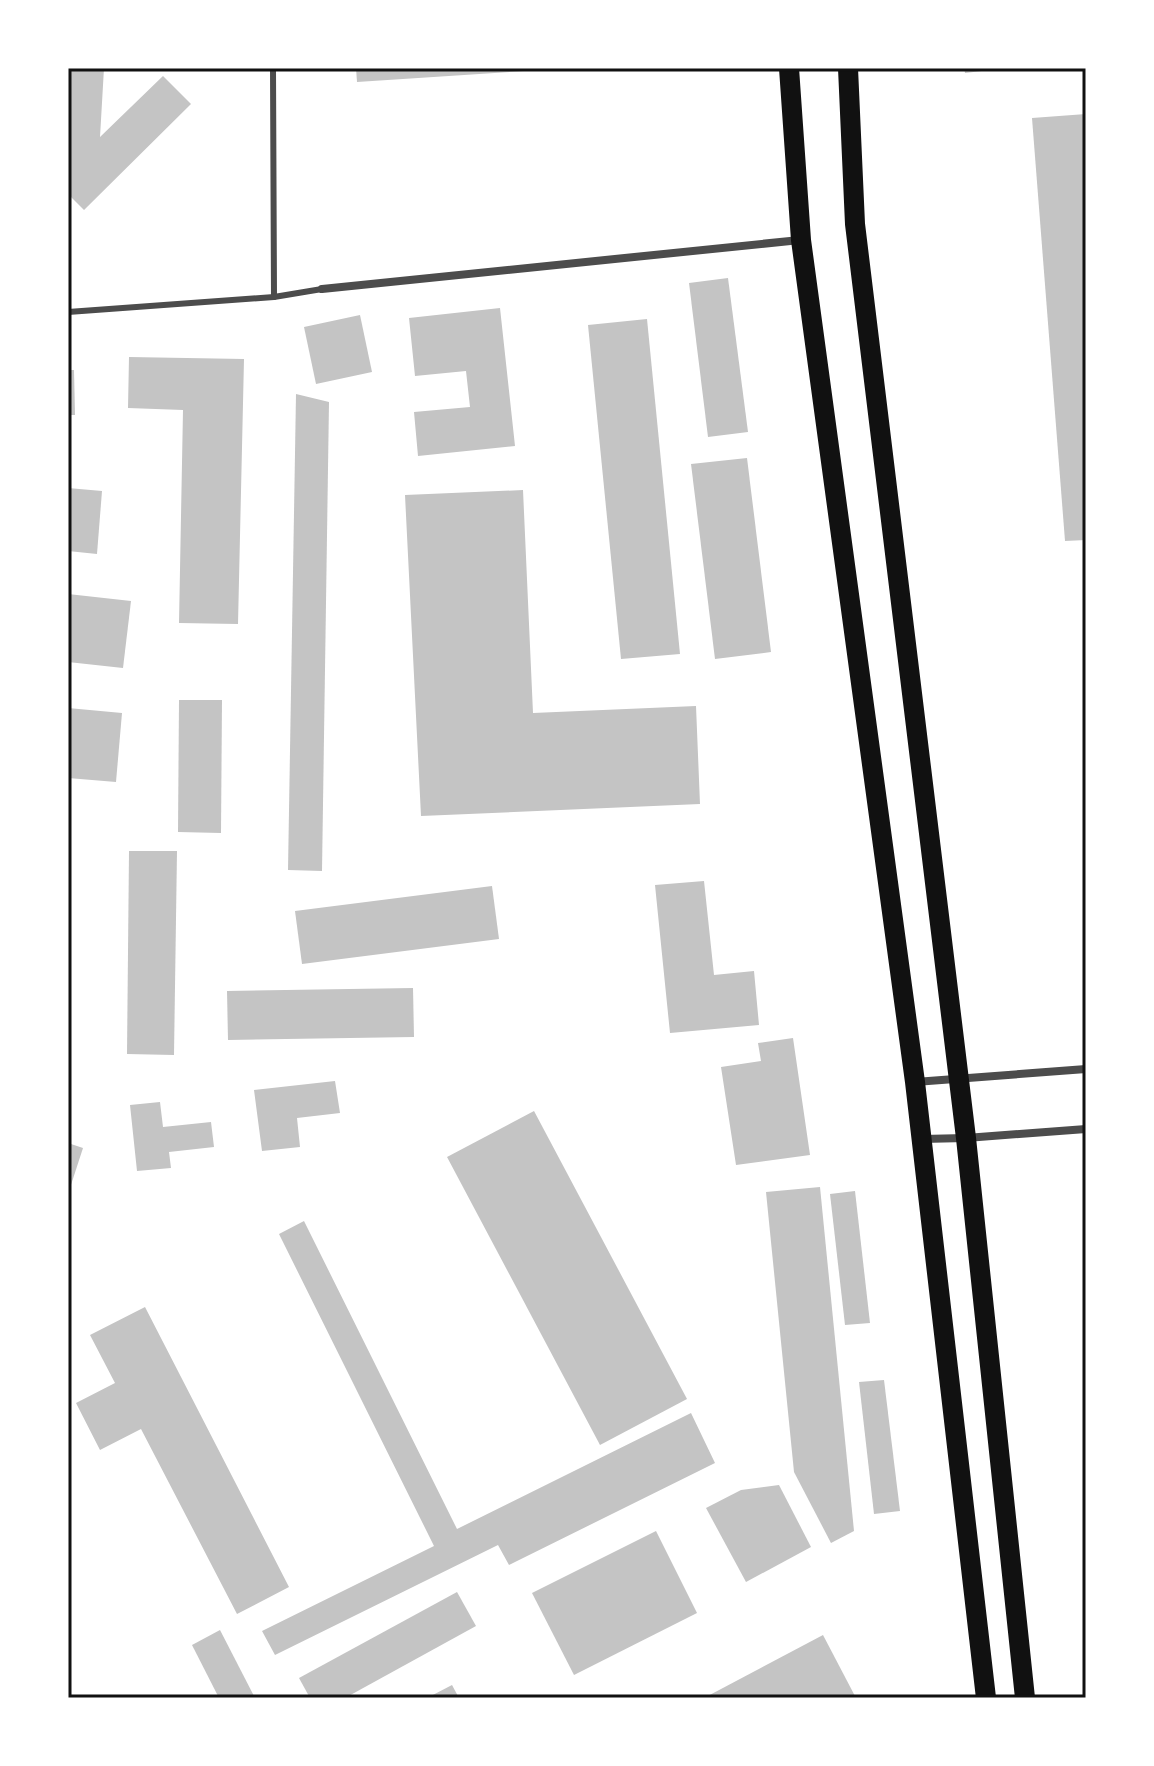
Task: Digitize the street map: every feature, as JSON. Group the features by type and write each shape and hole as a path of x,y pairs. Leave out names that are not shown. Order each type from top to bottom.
{"main road":[{"path":"789,68 801,240 915,1082 986,1698"},
{"path":"848,68 855,224 966,1138 1025,1698"}],"street":[{"path":"322,289 801,240"},
{"path":"915,1082 1086,1069"},
{"path":"921,1139 1086,1129"}],"lane":[{"path":"273,68 274,297"},
{"path":"68,312 274,297 322,289"}],"building":[{"path":"68,68 104,68 100,137 163,76 191,104 84,210 68,194"},
{"path":"356,68 540,68 540,70 357,82"},
{"path":"964,68 990,68 990,70 965,73"},
{"path":"1086,114 1086,540 1065,541 1032,118"},
{"path":"728,278 748,432 708,437 689,283"},
{"path":"500,308 515,446 418,456 414,412 470,407 466,371 415,376 409,318"},
{"path":"360,315 372,372 316,384 304,327"},
{"path":"647,319 680,654 621,659 588,325"},
{"path":"129,357 244,359 238,624 179,623 183,410 128,408"},
{"path":"68,370 74,370 75,415 68,415"},
{"path":"296,394 329,402 322,871 288,870"},
{"path":"747,458 771,652 715,659 691,464"},
{"path":"68,488 102,491 97,554 68,551"},
{"path":"523,490 533,713 696,706 700,804 421,816 405,495"},
{"path":"68,594 131,601 123,668 68,662"},
{"path":"179,700 222,700 221,833 178,832"},
{"path":"68,708 122,713 116,782 68,778"},
{"path":"129,851 177,851 174,1055 127,1054"},
{"path":"704,881 714,975 754,971 759,1025 670,1033 655,885"},
{"path":"492,886 499,939 302,964 295,911"},
{"path":"413,988 414,1037 228,1040 227,991"},
{"path":"793,1038 810,1155 736,1165 721,1067 761,1061 758,1043"},
{"path":"335,1081 340,1113 297,1118 300,1147 262,1151 254,1090"},
{"path":"160,1102 163,1127 211,1122 214,1147 169,1152 171,1168 137,1171 130,1105"},
{"path":"534,1111 687,1399 600,1445 447,1157"},
{"path":"68,1143 83,1148 69,1191 68,1191"},
{"path":"820,1187 854,1531 831,1543 794,1472 766,1192"},
{"path":"855,1191 870,1323 845,1325 830,1194"},
{"path":"304,1221 457,1529 691,1413 715,1463 509,1565 498,1545 275,1655 262,1631 434,1546 279,1234"},
{"path":"145,1307 289,1587 237,1614 141,1429 100,1450 76,1403 115,1383 90,1335"},
{"path":"884,1380 900,1511 874,1514 859,1382"},
{"path":"779,1485 811,1547 746,1582 706,1508 741,1490"},
{"path":"656,1531 697,1613 574,1675 532,1593"},
{"path":"457,1592 476,1626 345,1698 310,1698 299,1678"},
{"path":"220,1630 255,1698 219,1698 192,1645"},
{"path":"823,1635 856,1698 704,1698"},
{"path":"452,1685 459,1698 427,1698"}]}
